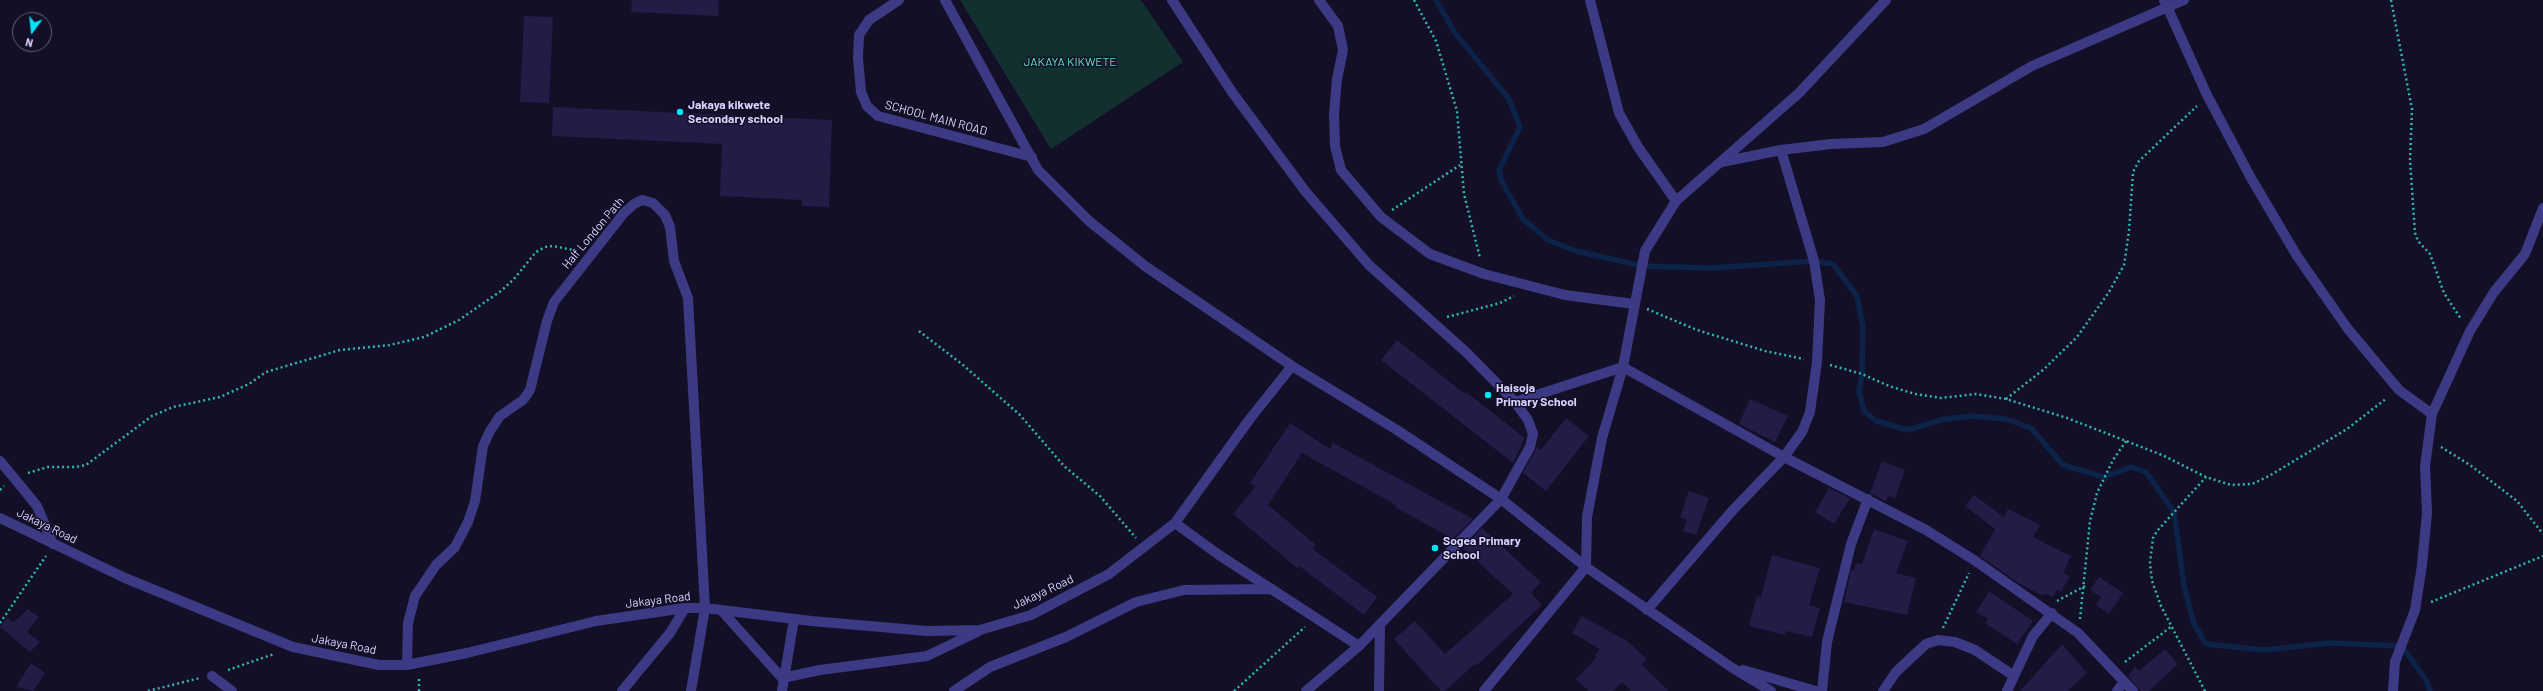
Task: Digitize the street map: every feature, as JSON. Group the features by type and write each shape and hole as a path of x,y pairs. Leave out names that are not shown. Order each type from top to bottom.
{"street":[{"name":"SCHOOL MAIN ROAD","path":"899,0 868,20 859,35 861,92 867,106 878,116 1032,157"},
{"path":"945,0 1038,170 1089,221 1145,266 1292,366 1397,430 1500,498 1586,567 1731,667 1770,691"},
{"path":"1172,0 1232,92 1305,192 1369,265 1468,353 1515,402 1528,420 1533,434 1530,447 1517,473 1500,498 1359,646 1306,691"},
{"path":"1319,0 1338,26 1343,50 1337,79 1334,114 1335,146 1341,170 1381,217 1430,254 1484,274 1565,295 1634,304"},
{"path":"1590,0 1619,113 1638,147 1676,201"},
{"path":"1720,163 1781,150 1832,144 1883,142 1924,128 2032,66 2166,4 2184,0"},
{"path":"1484,691 1586,567 1587,517 1602,438 1623,366 1645,250 1676,201 1799,93 1884,1"},
{"path":"2166,4 2207,96 2251,178 2297,256 2348,329 2399,390 2432,414"},
{"path":"1648,610 1732,511 1784,457 1802,432 1810,412 1817,362 1820,300 1814,261 1781,150"},
{"name":"Half London Path","path":"407,665 408,622 415,596 436,565 455,547 468,522 475,501 483,446 490,431 500,416 523,400 530,390 547,321 554,302 590,254 624,213 634,204 642,200 653,203 665,215 670,227 674,261 688,298 705,608 691,691"},
{"path":"2392,691 2395,662 2415,610 2426,526 2427,440 2432,414 2470,331 2494,292 2525,254 2543,208"},
{"name":"Jakaya Road","path":"0,518 125,578 293,647 379,665 407,665 468,653 596,621 685,608 705,608 794,619 926,631 980,630 1038,611 1109,574 1175,523 1249,420 1292,366"},
{"path":"1515,402 1623,366 1784,457 1926,530 1974,560 2078,633 2133,691"},
{"path":"0,461 42,514 53,544"},
{"path":"1822,691 1827,642 1851,544 1868,499"},
{"path":"1175,523 1359,646"},
{"path":"954,691 990,667 1066,637 1136,602 1184,590 1272,589"},
{"path":"622,691 670,633 685,608"},
{"path":"721,610 782,678"},
{"path":"2007,691 2032,636 2048,611"},
{"path":"782,691 782,678 794,619"},
{"path":"1379,691 1380,624"},
{"path":"782,678 820,670 927,656 980,630"},
{"path":"1883,691 1896,672 1926,644 1938,640 1955,642 1974,650 2014,676"},
{"path":"1731,667 1816,691"},
{"path":"212,676 232,691"},
{"path":"2117,691 2124,682"}],"path":[{"path":"1414,0 1436,41 1457,111 1460,165 1464,194 1484,274"},
{"path":"2391,0 2412,109 2410,160 2415,233 2418,241 2430,254 2444,293 2470,331"},
{"path":"2006,399 2043,370 2077,337 2109,292 2124,264 2129,231 2133,172 2139,161 2207,96"},
{"path":"1381,217 1460,165"},
{"path":"13,479 48,467 76,467 86,465 152,416 173,407 220,397 249,384 266,372 340,350 390,345 424,337 459,320 501,291 514,279 536,252 545,247 563,247 590,254"},
{"path":"1432,322 1500,303 1533,287"},
{"path":"1634,304 1712,335 1765,351 1817,362 1862,374 1889,386 1915,394 1941,398 1976,394 2006,399 2067,418 2162,455 2206,477 2231,485 2252,484 2347,429 2399,390"},
{"path":"919,331 963,365 1020,415 1064,466 1100,496 1144,547"},
{"path":"2427,440 2470,465 2517,501 2543,534"},
{"path":"2078,633 2085,586 2090,521 2097,493 2113,460 2126,441"},
{"path":"2205,691 2161,606 2152,581 2150,563 2153,538 2164,522 2206,477"},
{"path":"0,623 53,544"},
{"path":"2415,610 2543,556"},
{"path":"1938,640 1974,560"},
{"path":"2048,611 2085,586"},
{"path":"1234,691 1252,672 1316,618"},
{"path":"2113,671 2172,626"}],"green space":[{"name":"JAKAYA KIKWETE","path":"960,0 1141,0 1183,62 1051,149"}],"building":[{"path":"632,0 719,0 718,16 631,12"},
{"path":"524,16 553,17 549,103 520,102"},
{"path":"553,107 832,120 829,207 802,206 802,200 720,196 722,144 552,136"},
{"path":"1397,340 1465,394 1466,392 1525,438 1513,463 1381,360"},
{"path":"1750,399 1788,416 1775,442 1739,424"},
{"path":"1566,418 1589,436 1546,491 1523,473 1537,447 1541,450"},
{"path":"1290,423 1330,449 1333,443 1473,519 1453,539 1395,507 1396,505 1302,453 1268,505 1316,545 1313,549 1377,597 1364,615 1299,566 1297,568 1233,514 1256,486 1250,483"},
{"path":"1882,461 1905,470 1895,498 1888,496 1886,501 1870,493"},
{"path":"1829,488 1850,498 1834,524 1815,512"},
{"path":"1689,491 1709,498 1696,535 1683,531 1687,520 1680,517"},
{"path":"1974,495 2004,517 2008,509 2040,525 2033,537 2071,556 2063,573 2070,576 2061,592 2057,590 2053,597 2044,593 2043,596 2020,584 1980,556 1995,529 1965,506"},
{"path":"1482,528 1541,582 1531,593 1542,605 1477,665 1475,664 1445,691 1441,691 1394,639 1415,621 1445,654 1513,594 1463,548"},
{"path":"1874,529 1908,541 1896,573 1916,578 1907,615 1844,602 1851,570 1854,571 1856,563 1862,564"},
{"path":"1772,555 1820,568 1809,605 1820,608 1812,637 1786,631 1785,635 1749,626 1757,596 1761,597"},
{"path":"2099,577 2123,593 2109,614 2096,605 2101,597 2090,590"},
{"path":"1989,591 2033,621 2017,644 1985,623 1988,619 1976,612"},
{"path":"28,609 39,617 27,632 40,642 30,652 0,627 7,618 14,622"},
{"path":"1582,616 1627,641 1647,659 1642,665 1669,691 1631,691 1622,682 1613,691 1589,691 1576,679 1597,657 1595,655 1600,649 1572,633"},
{"path":"2062,644 2087,673 2068,691 2020,691"},
{"path":"2165,649 2178,664 2149,691 2141,691 2128,676 2135,667 2139,671"},
{"path":"31,663 45,673 33,691 16,687"}],"waterway":[{"path":"1436,0 1455,33 1509,99 1520,127 1499,170 1502,182 1523,219 1548,240 1576,251 1642,266 1711,268 1814,261 1833,264 1857,296 1863,327 1862,374 1859,391 1864,411 1876,421 1907,430 1945,419 1973,416 2006,419 2031,428 2063,465 2104,477 2131,467 2146,472 2174,512 2184,586 2194,624 2206,644 2264,650 2330,643 2402,646 2426,680 2430,691"}],"place":[{"name":"Jakaya kikwete Secondary school","path":"680,112"},
{"name":"Haisoja Primary School","path":"1488,395"},
{"name":"Sogea Primary School","path":"1435,548"}]}
